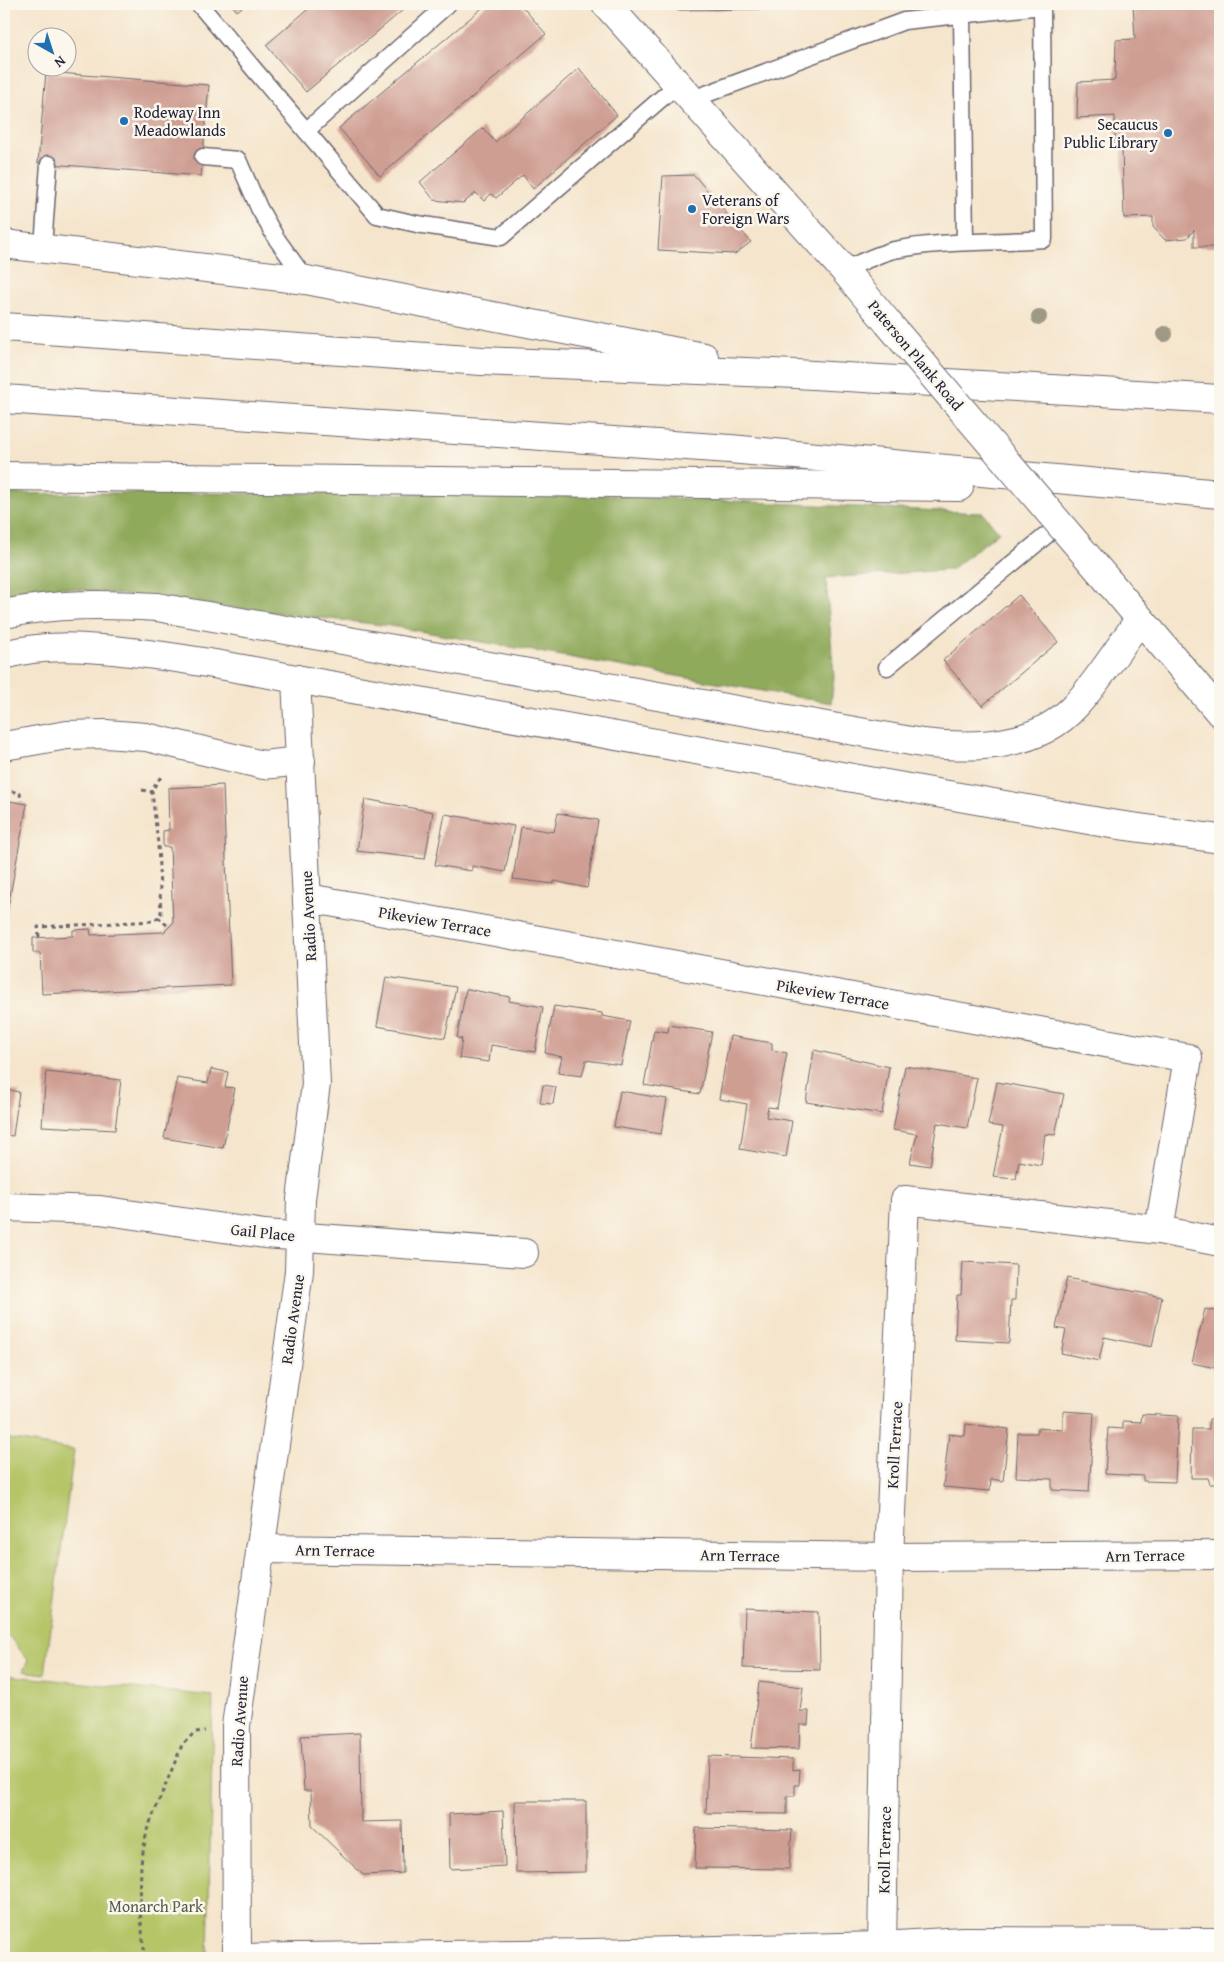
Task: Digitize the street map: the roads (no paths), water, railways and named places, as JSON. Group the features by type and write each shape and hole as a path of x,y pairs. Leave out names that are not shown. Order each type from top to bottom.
{"main road":[{"name":"Paterson Plank Road","path":"606,4 683,93 844,270 1220,713"},
{"path":"4,244 43,247 306,280 796,374"},
{"path":"4,327 482,361 796,374 1220,399"},
{"path":"4,399 730,449 1220,494"},
{"path":"4,476 310,478 724,486 1131,487"},
{"path":"4,614 62,606 108,604 157,607 922,744 980,747 1006,743 1055,723 1075,706 1140,618"},
{"path":"4,655 55,647 97,648 196,660 1092,821 1220,839"},
{"name":"Radio Avenue","path":"237,1958 236,1726 299,1271 301,1200 316,1084 296,679"},
{"path":"4,746 67,735 106,734 146,737 263,765 301,761"},
{"name":"Pikeview Terrace","path":"308,898 1188,1058 1159,1230"},
{"name":"Kroll Terrace","path":"882,1946 890,1557 905,1200 1159,1230"},
{"name":"Gail Place","path":"4,1207 100,1210 265,1234 524,1252"},
{"path":"1159,1230 1220,1242"},
{"name":"Arn Terrace","path":"260,1549 890,1557 1220,1555"},
{"path":"237,1958 592,1955 882,1946 962,1950 1220,1942"}],"lane":[{"path":"199,4 377,215 417,224 501,237 683,93 904,21 1042,6 1044,239 965,242 893,250 844,270"},
{"path":"306,131 448,4"},
{"path":"962,15 965,242"},
{"path":"203,157 238,160 272,231 306,280"},
{"path":"43,247 49,164"},
{"path":"886,667 1060,524"}],"place":[{"name":"Rodeway Inn Meadowlands","path":"124,121"},
{"name":"Secaucus Public Library","path":"1168,133"},
{"name":"Veterans of Foreign Wars","path":"692,209"}],"park label":[{"name":"Monarch Park","path":"156,1906"}]}
